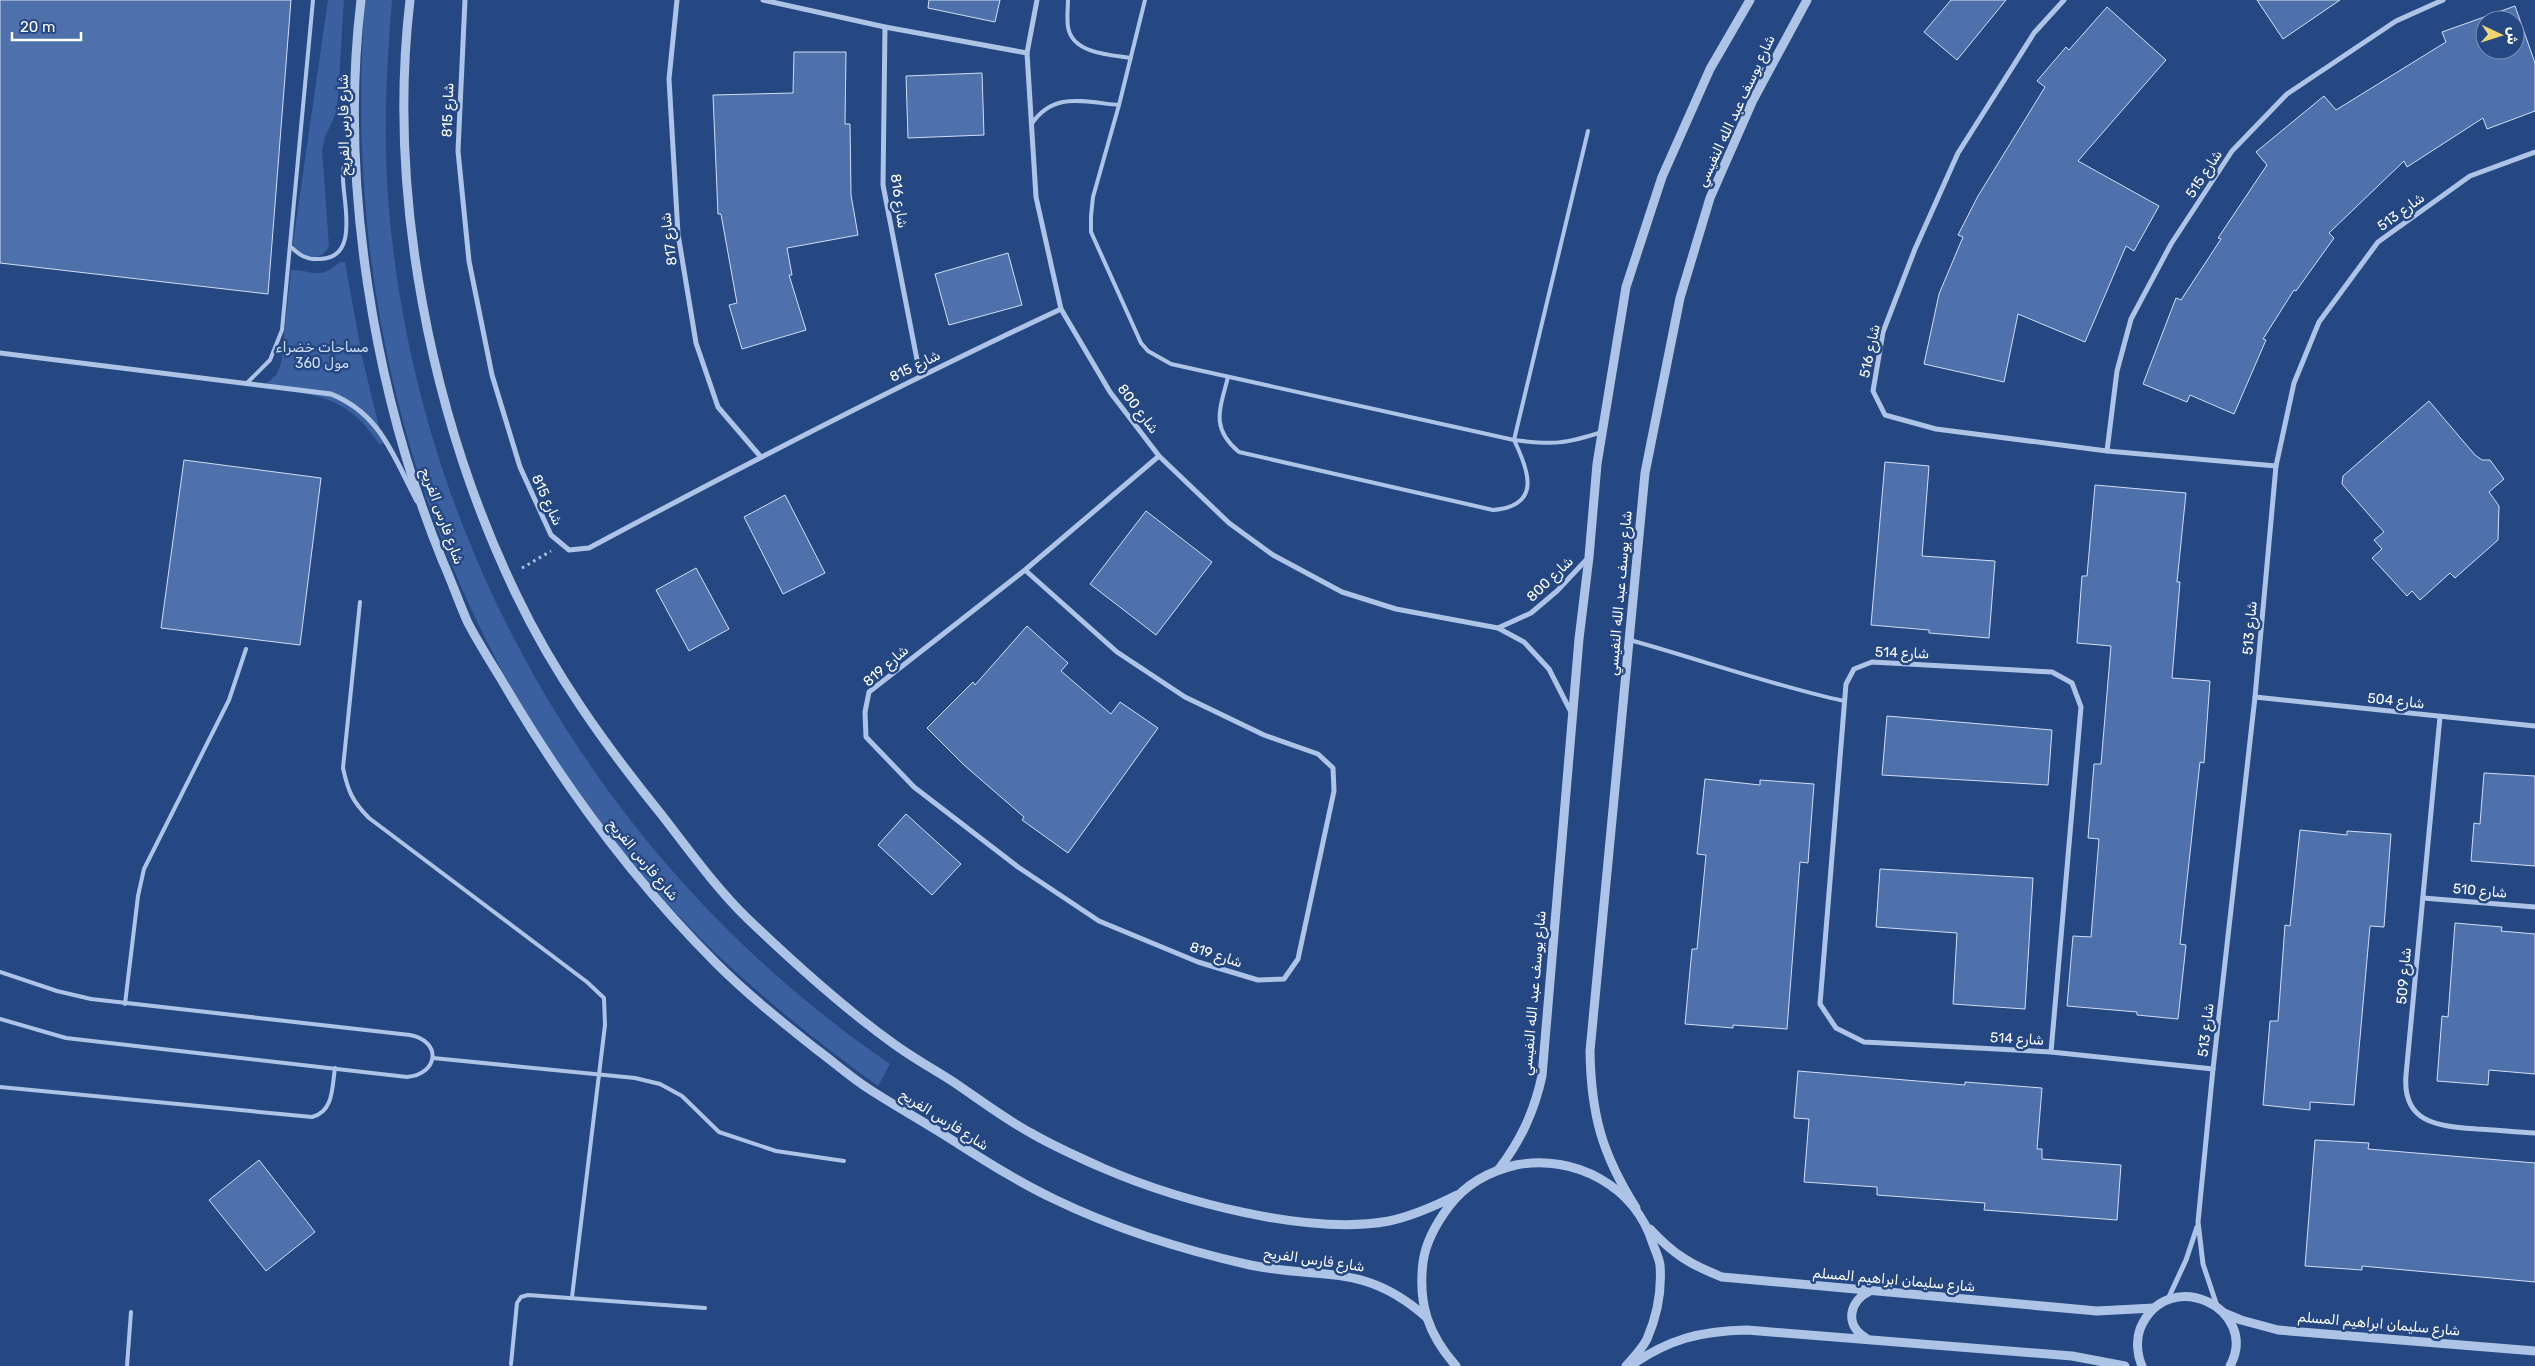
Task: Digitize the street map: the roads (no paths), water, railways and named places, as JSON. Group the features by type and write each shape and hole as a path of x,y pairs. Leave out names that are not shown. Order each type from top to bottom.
{"street":[{"name":"شارع فارس الفريح","path":"360,0 357,28 355,144 366,279 392,412 425,517 468,622 532,732 592,820 649,891 718,965 788,1027 865,1087 1013,1179 1108,1223 1207,1255 1258,1266 1352,1277 1372,1282 1392,1291 1426,1317"},
{"path":"410,0 406,32 405,148 416,273 441,396 476,498 516,595 576,702 630,776 744,916 810,976 894,1044 1031,1133 1130,1179 1180,1196 1234,1210 1286,1219 1347,1224 1388,1221 1412,1215 1457,1195 1476,1180 1499,1169 1536,1161 1574,1166 1608,1182 1636,1208 1648,1227 1660,1264 1659,1304 1646,1341 1628,1366"},
{"name":"شارع 815","path":"465,0 458,152 469,261 492,376 520,467 551,535 568,550 589,548 760,456 920,375 1061,309"},
{"name":"شارع 817","path":"677,0 669,79 678,234 696,343 718,407 760,456"},
{"path":"763,0 885,27 1027,53"},
{"name":"شارع 800","path":"1036,0 1027,53 1036,197 1061,309 1110,392 1159,456 1229,523 1273,555 1342,592 1396,609 1498,628 1524,642 1549,669 1573,716"},
{"name":"شارع يوسف عبد الله النفيسي","path":"1499,1169 1527,1126 1536,1102 1542,1076 1579,640 1602,432 1626,287 1662,177 1710,69 1750,0"},
{"name":"شارع يوسف عبد الله النفيسي","path":"1636,1208 1618,1180 1605,1149 1595,1117 1590,1076 1590,1051 1645,472 1680,298 1710,198 1754,100 1807,0"},
{"name":"شارع 516","path":"2064,0 2034,33 1958,153 1915,249 1884,332 1873,391 1885,416 1936,429 2107,451 2276,466"},
{"name":"شارع 515","path":"2107,451 2117,371 2131,319 2171,244 2232,151 2287,94 2396,21 2443,0"},
{"name":"شارع 816","path":"885,27 883,185 920,375"},
{"name":"شارع 513","path":"2168,1299 2186,1260 2198,1222 2213,1069 2255,696 2276,466 2294,383 2319,322 2378,242 2470,176 2535,152"},
{"path":"0,353 331,394 358,407 380,431 425,517"},
{"name":"شارع 819","path":"1025,570 1117,652 1185,697 1264,735 1318,754 1333,768 1334,791 1298,959 1284,979 1258,980 1198,962 1099,921 1018,867 914,787 866,737 865,712 869,692 1025,570 1159,456"},
{"name":"شارع 800","path":"1498,628 1532,613 1558,591 1589,557"},
{"name":"شارع 514","path":"2052,1052 2081,706 2072,683 2052,672 1872,662 1854,669 1846,684 1844,701 1820,1004 1836,1028 1864,1042 2052,1052 2213,1069"},
{"name":"شارع 504","path":"2255,696 2535,726"},
{"name":"شارع 509","path":"2440,717 2405,1085 2409,1103 2422,1118 2439,1126 2535,1133"},
{"name":"شارع 510","path":"2423,898 2535,906"},
{"path":"1456,1366 1440,1349 1426,1317 1420,1284 1424,1252 1437,1222 1457,1195"},
{"name":"شارع 513","path":"2198,1222 2203,1264 2221,1309"},
{"name":"شارع سليمان ابراهيم المسلم","path":"1648,1227 1668,1249 1694,1266 1722,1277 2097,1311 2154,1308"},
{"path":"1868,1339 1859,1334 1853,1325 1851,1314 1854,1304 1860,1296 1870,1291"},
{"name":"شارع سليمان ابراهيم المسلم","path":"2168,1299 2185,1295 2202,1298 2241,1320 2278,1330 2535,1351"},
{"path":"2142,1366 2137,1348 2139,1333 2144,1319 2154,1308 2168,1299"},
{"path":"2221,1309 2232,1327 2236,1344 2230,1366"},
{"path":"1628,1366 1650,1352 1681,1338 1714,1330 1748,1330 2082,1357 2125,1366"}],"lane":[{"path":"247,384 259,373 277,345 282,330 312,0"},
{"path":"1068,0 1069,32 1081,46 1097,52 1131,58"},
{"path":"1145,0 1119,105 1092,197 1091,232 1141,343 1148,350 1171,364 1514,440 1550,444 1564,443 1602,432"},
{"path":"1031,125 1039,114 1062,101 1119,105"},
{"path":"1228,376 1218,418 1222,432 1230,444 1239,452 1494,510 1511,509 1520,502 1526,492 1529,478 1527,466 1514,440 1588,131"},
{"path":"290,246 298,255 311,260 324,259 335,254 344,244 348,231 343,177 344,165 355,144"},
{"path":"360,602 343,768 347,786 355,803 369,818 586,982 604,998 606,1010 572,1297"},
{"path":"1630,640 1732,669 1764,681 1844,701"},
{"path":"126,1004 142,876 229,700 246,649"},
{"path":"0,972 57,991 126,1004 410,1034 422,1037 430,1046 433,1058 428,1069 419,1076 407,1077 66,1038 0,1019"},
{"path":"433,1058 635,1078 660,1084 682,1096 718,1132 746,1143 776,1151 844,1161"},
{"path":"0,1087 312,1117 319,1115 327,1109 335,1068"},
{"path":"511,1364 516,1309 521,1297 535,1294 705,1308"},
{"path":"128,1366 132,1312"}],"park label":[{"name":"مساحات خضراء 360 مول","path":"322,356"}]}
